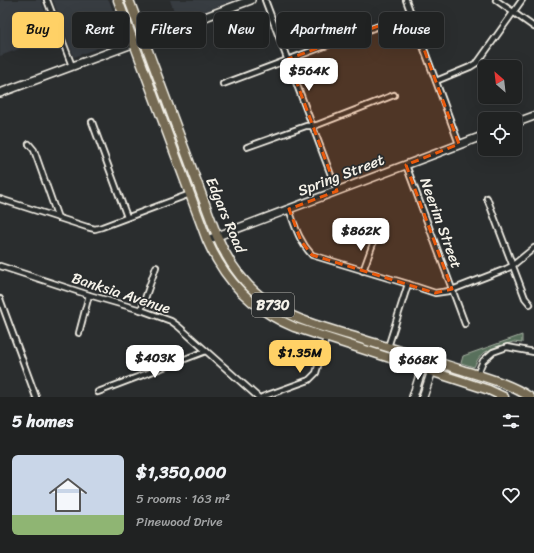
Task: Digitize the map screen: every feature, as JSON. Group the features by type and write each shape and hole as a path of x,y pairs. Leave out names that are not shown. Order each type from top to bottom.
{"main road":[{"name":"Edgars Road","path":"118,0 207,240 218,263 240,292 267,314 285,323 326,338 489,390 504,397"},
{"name":"Edgars Road","path":"128,0 137,22"},
{"name":"Edgars Road","path":"147,48 225,255 249,286 269,303 304,320 477,375 500,383 530,397"}],"street":[{"path":"47,0 72,66"},
{"path":"206,17 251,0"},
{"path":"265,0 337,191"},
{"path":"406,0 410,12"},
{"path":"496,0 534,27"},
{"path":"436,81 470,67 478,62 522,0"},
{"path":"223,84 379,26"},
{"path":"0,93 137,42"},
{"path":"424,48 460,144"},
{"path":"247,147 306,126 313,126 394,96"},
{"path":"522,120 534,116"},
{"path":"92,122 127,217"},
{"name":"Spring Street","path":"207,240 478,138"},
{"path":"29,144 34,150 58,218"},
{"name":"Neerim Street","path":"406,165 465,324"},
{"path":"0,199 95,229 190,194"},
{"path":"487,198 512,266 525,298 530,304"},
{"path":"289,209 301,241 312,255 435,293 444,292 506,269 534,248"},
{"path":"363,271 375,238"},
{"name":"Banksia Avenue","path":"0,266 141,310 171,321 258,397"},
{"path":"141,310 156,267"},
{"path":"388,347 408,284"},
{"path":"79,334 89,295"},
{"path":"0,299 36,397"},
{"path":"262,397 309,380 316,373 326,338"},
{"path":"477,375 483,361 493,352 507,347 534,352"},
{"path":"98,392 206,351"},
{"path":"413,397 425,358"},
{"path":"423,397 435,362"}],"highlighted area":[{"path":"411,14 459,144 406,165 452,289 435,293 312,255 301,241 289,209 337,191 288,59"}],"shaded area":[{"path":"0,0 41,0 45,12 12,12 12,48 22,48 0,56"},
{"path":"53,0 109,0 113,12 72,12 72,48 98,48 74,57 64,30 64,12 57,12"},
{"path":"170,0 234,0 203,12 174,12"}],"green space":[{"path":"522,335 522,343 513,342 493,348 482,354 474,367 461,363 463,356"}]}
